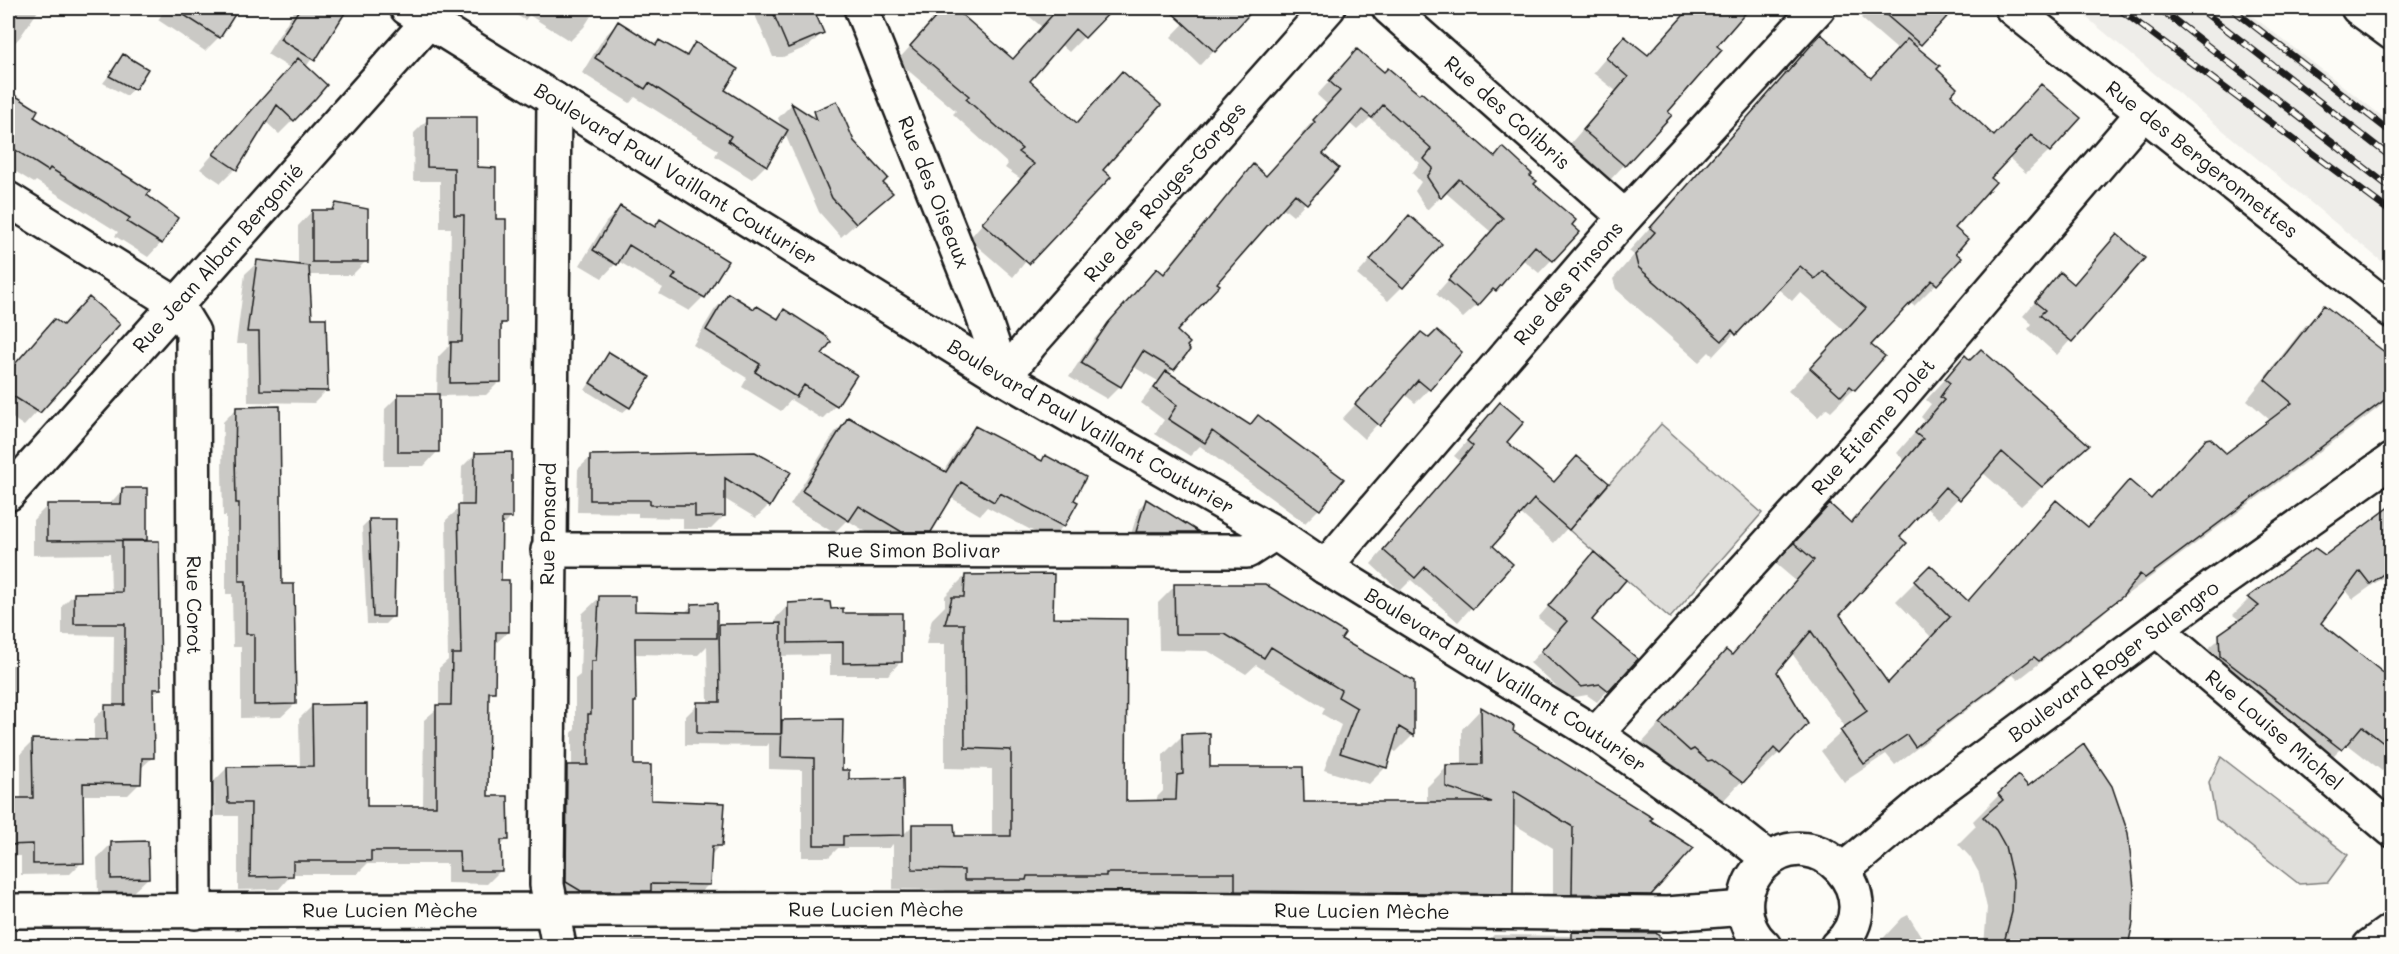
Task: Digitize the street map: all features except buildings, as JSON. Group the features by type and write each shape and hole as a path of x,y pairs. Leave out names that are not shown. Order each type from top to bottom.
{"street":[{"name":"Rue des Rouges-Gorges","path":"1004,378 1031,343 1328,8"},
{"name":"Rue des Colibris","path":"1389,8 1625,217"},
{"name":"Rue des Pinsons","path":"1325,567 1625,217 1818,8"},
{"name":"Rue des Bergeronnettes","path":"2012,8 2391,311"},
{"path":"2358,8 2391,33"},
{"name":"Rue des Oiseaux","path":"863,9 981,310 1004,378"},
{"name":"Boulevard Paul Vaillant Couturier","path":"417,15 1004,378 1275,533 1325,567 1596,734 1726,825 1769,859"},
{"name":"Rue Jean Alban Bergonié","path":"8,494 176,304 417,15"},
{"name":"Rue Ponsard","path":"554,99 548,550 547,885 560,946"},
{"name":"Rue Étienne Dolet","path":"1596,734 1884,416 2143,113"},
{"path":"8,199 176,304"},
{"name":"Rue Corot","path":"176,304 193,332 195,912"},
{"name":"Boulevard Roger Salengro","path":"1843,870 1925,801 2391,460"},
{"name":"Rue Simon Bolivar","path":"548,550 1246,551 1275,533"},
{"name":"Rue Louise Michel","path":"2157,630 2391,830"},
{"path":"1752,934 1747,889 1756,872 1769,859 1784,852 1800,849 1816,852 1831,859 1843,870 1852,885 1856,902 1854,920 1844,943"},
{"name":"Rue Lucien Mèche","path":"8,911 1135,909 1667,914 1752,934"},
{"path":"2370,946 2391,930"}],"shaded area":[{"path":"2075,8 2242,8 2391,123 2391,269"},
{"path":"1661,424 1762,513 1670,618 1569,530"},
{"path":"2221,757 2348,855 2328,882 2299,884 2216,819 2209,782"}],"railway":[{"path":"2118,8 2392,213"},
{"path":"2159,8 2392,189"},
{"path":"2199,8 2392,158"},
{"path":"2231,8 2392,133"}]}
